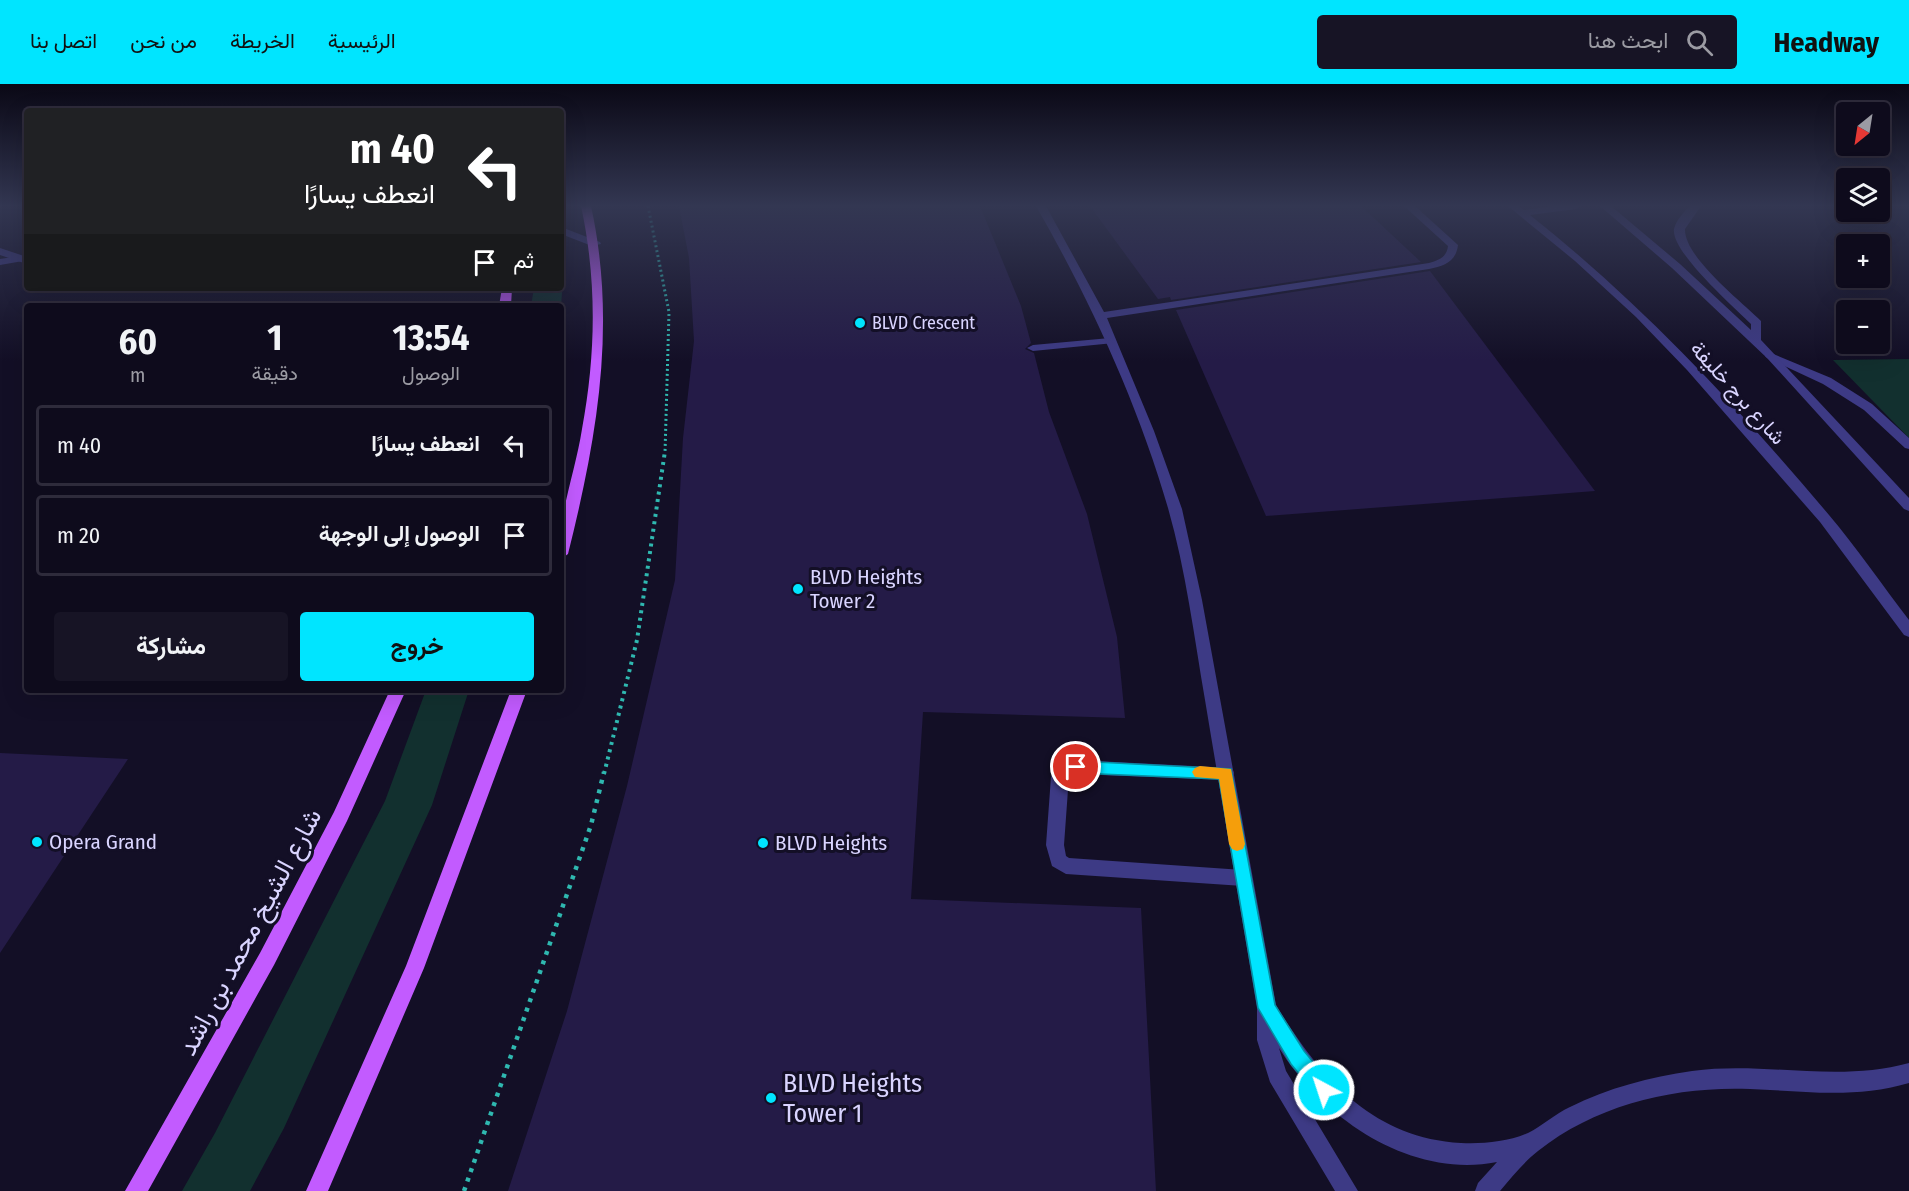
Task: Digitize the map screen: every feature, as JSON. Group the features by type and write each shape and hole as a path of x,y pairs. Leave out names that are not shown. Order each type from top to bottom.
{"main road":[{"path":"564,541 582,464 592,402 599,298 597,258"},
{"name":"شارع الشيخ محمد بن راشد","path":"136,1191 267,959 341,816 397,693"},
{"path":"317,1191 416,968 518,693"}],"street":[{"path":"1071,258 1100,316 1148,431 1175,509 1196,600 1267,1008 1267,1040 1277,1076 1347,1191"},
{"path":"1100,316 1429,266 1450,258"},
{"name":"شارع برج خليفة","path":"1577,258 1640,315 1691,368 1825,519 1909,631"},
{"name":"شارع برج خليفة","path":"1666,258 1771,356 1909,506"},
{"path":"1692,258 1757,323 1755,342"},
{"path":"0,262 23,260"},
{"path":"1033,348 1110,341"},
{"path":"1771,356 1827,381 1868,407 1909,446"},
{"path":"1226,773 1076,767 1064,771 1059,777 1055,845 1058,860 1066,866 1243,878"},
{"path":"1267,1008 1297,1058 1324,1090 1358,1119 1397,1140 1438,1151 1478,1154 1530,1143"},
{"path":"1486,1191 1530,1143 1568,1119 1609,1100 1652,1087 1698,1080 1738,1079 1847,1084 1893,1079 1909,1073"}],"path":[{"path":"464,1191 591,825 637,640 667,427 669,312 658,258"}],"green space":[{"path":"534,291 562,291 561,303 532,303"},
{"path":"1909,359 1909,438 1833,360"},
{"path":"425,693 468,693 432,805 284,1128 250,1191 182,1191 215,1133 385,801"}],"building":[{"name":"BLVD Heights","path":"689,258 1001,258 1021,306 1031,343 1025,349 1034,353 1049,412 1087,514 1117,637 1125,718 923,712 911,899 1141,908 1156,1191 508,1191 567,1011 627,786 675,580 683,438 694,341"},
{"path":"1128,258 1416,258 1421,262 1171,300 1170,297 1158,299"},
{"path":"1430,271 1595,491 1266,516 1176,310"},
{"name":"Opera Grand","path":"0,753 128,759 0,953"}],"slow traffic":[{"path":"1200,772 1226,773 1237,844"}],"place":[{"name":"BLVD Crescent","path":"860,323"},
{"name":"BLVD Heights Tower 2","path":"798,589"},
{"name":"Opera Grand","path":"37,842"},
{"name":"BLVD Heights","path":"763,843"},
{"name":"BLVD Heights Tower 1","path":"771,1098"}],"route":[{"path":"1076,767 1226,773 1267,1008 1297,1058 1324,1090"}]}
